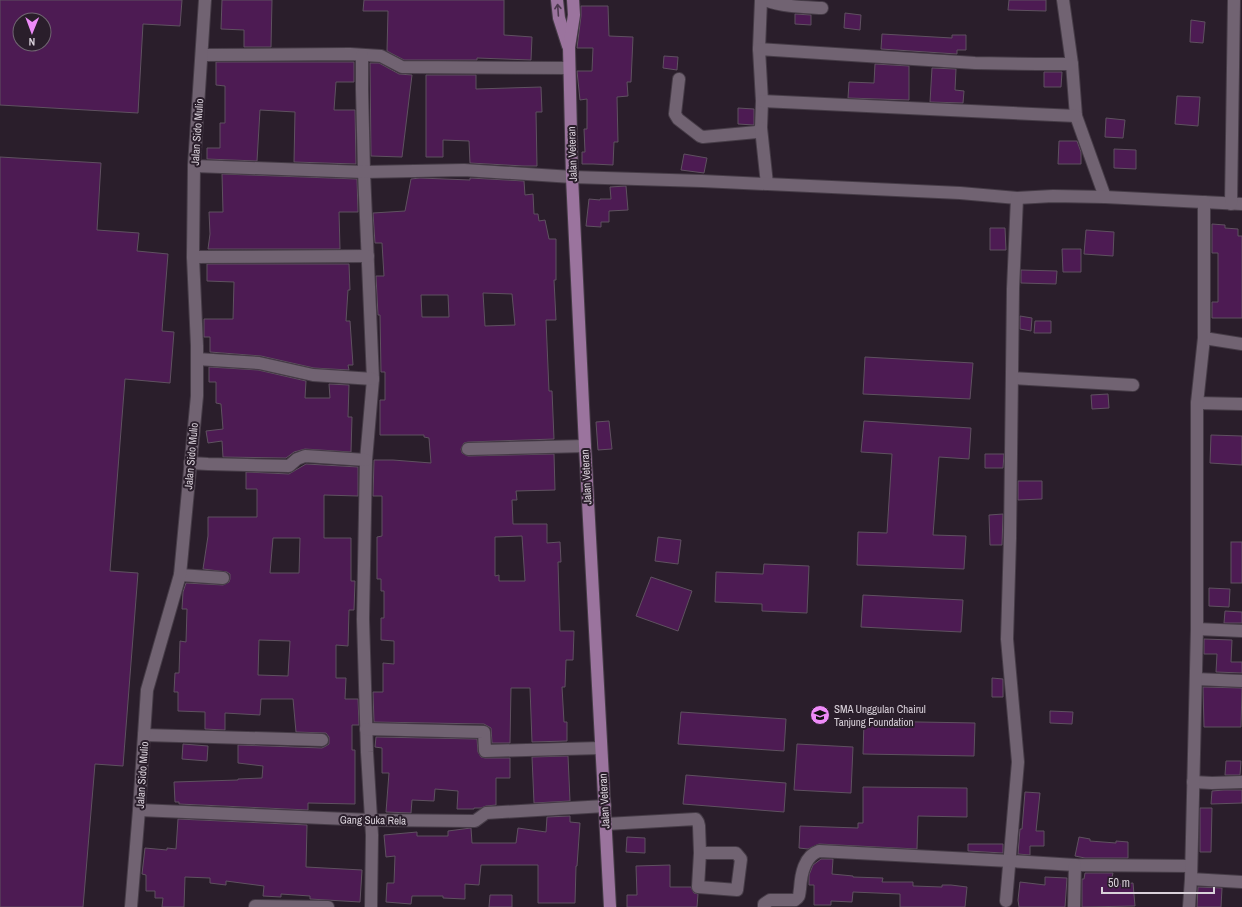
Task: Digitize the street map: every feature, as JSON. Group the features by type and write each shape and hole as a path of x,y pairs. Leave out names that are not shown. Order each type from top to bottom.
{"main road":[{"name":"Jalan Veteran","path":"557,0 559,18 569,47"},
{"name":"Jalan Veteran","path":"573,0 574,15 569,47 572,177 610,907"}],"street":[{"name":"Jalan Sido Mulio","path":"131,907 147,690 180,575 197,396 193,257 194,166 205,0"},
{"path":"761,0 759,49 762,101 761,128 767,184"},
{"path":"766,0 777,5 790,7 822,8"},
{"path":"1063,0 1072,64 1076,116 1105,197"},
{"path":"194,166 364,172 464,170 572,177 960,193 1017,198 1053,196 1105,197 1237,204 1234,0"},
{"path":"759,49 975,63 1072,64"},
{"path":"202,55 362,55 381,56 402,67 569,68"},
{"path":"362,55 364,172 373,380 366,460 363,619 366,729 371,820 371,907"},
{"path":"679,79 675,114 678,119 700,136 757,132 761,128"},
{"path":"762,101 1076,116"},
{"path":"1006,901 1018,762 1007,638 1013,289 1017,198"},
{"path":"1189,907 1197,629 1197,403 1204,338 1204,202"},
{"path":"193,257 368,256"},
{"path":"1204,338 1242,344"},
{"path":"197,359 259,363 313,375 373,380"},
{"path":"1012,378 1133,385"},
{"path":"1197,403 1242,404"},
{"path":"468,449 585,446"},
{"path":"190,463 289,466 297,459 305,456 366,460"},
{"path":"180,575 223,578"},
{"path":"1197,629 1242,631"},
{"path":"1196,679 1242,681"},
{"path":"366,729 484,732 485,751 602,748"},
{"path":"144,735 322,740"},
{"path":"1193,782 1212,784 1242,782"},
{"name":"Gang Suka Rela","path":"139,810 371,820 474,821 486,813 605,806"},
{"path":"606,824 696,820 699,826 700,853"},
{"path":"764,907 764,904 770,900 795,900 800,896 805,861 813,853 819,851 1075,865 1191,866"},
{"path":"1074,907 1075,865"},
{"path":"1191,878 1242,882"},
{"path":"255,906 328,907"}],"building":[{"path":"0,0 182,0 180,26 143,24 138,113 0,105"},
{"path":"222,0 272,0 271,47 244,47 244,30 221,29"},
{"path":"364,0 504,0 504,35 532,37 531,60 477,58 477,60 404,60 387,51 388,11 363,11"},
{"path":"1009,0 1046,0 1046,11 1008,10"},
{"path":"581,6 608,6 609,36 633,37 631,82 627,82 628,96 617,97 618,142 614,142 613,165 582,164 582,152 585,152 584,129 587,129 587,99 580,100 577,71 592,71 593,48 577,48"},
{"path":"845,13 861,15 860,30 844,28"},
{"path":"795,14 811,15 811,25 795,24"},
{"path":"1191,20 1205,22 1203,43 1190,42"},
{"path":"882,34 952,38 952,35 966,35 966,50 957,50 957,54 881,49"},
{"path":"664,56 678,57 677,70 663,68"},
{"path":"216,62 354,62 354,82 336,82 334,110 355,110 356,164 294,162 295,112 260,110 257,161 207,159 207,148 220,148 220,123 225,123 225,86 216,85"},
{"path":"370,63 379,63 399,74 412,75 402,157 371,156"},
{"path":"875,64 909,66 909,100 848,98 849,82 874,83"},
{"path":"932,68 956,69 955,90 964,91 963,103 930,102"},
{"path":"1044,72 1062,72 1061,87 1044,87"},
{"path":"426,75 476,75 476,89 541,87 542,112 536,112 537,166 470,163 469,141 443,140 443,157 426,157"},
{"path":"1177,96 1200,97 1198,126 1175,124"},
{"path":"738,108 754,109 754,125 738,124"},
{"path":"1106,118 1125,120 1123,138 1105,137"},
{"path":"1059,141 1077,141 1081,152 1081,164 1058,164"},
{"path":"1114,149 1136,150 1136,169 1114,168"},
{"path":"684,154 707,158 704,173 681,170"},
{"path":"0,157 101,163 97,230 139,233 137,251 168,254 162,331 174,332 170,383 125,379 110,571 138,573 123,766 95,764 83,907 0,907"},
{"path":"222,174 357,179 358,212 339,212 340,249 208,249 210,234 209,212 223,212"},
{"path":"470,178 524,181 525,195 533,194 534,214 538,214 539,221 545,220 549,239 556,239 556,280 554,280 556,320 546,320 549,391 552,391 554,439 468,442 464,443 461,449 462,453 468,456 554,454 555,490 516,491 517,500 512,500 513,524 547,524 547,543 560,542 561,562 558,562 560,631 574,631 573,660 566,660 565,687 562,687 564,722 567,722 567,741 532,742 530,688 511,688 510,743 492,743 491,728 484,724 374,722 373,692 383,692 383,663 394,664 394,641 381,640 381,618 384,618 384,591 381,591 381,579 377,579 377,537 382,536 382,496 373,496 374,460 431,463 429,438 424,437 424,435 380,435 380,400 385,400 385,372 381,372 380,315 378,315 376,276 384,276 382,243 375,243 373,213 405,211 411,179 470,180","holes":["483,293 512,294 515,325 485,326","421,295 448,295 449,317 422,317","522,536 525,581 499,581 499,575 495,576 495,537"]},
{"path":"626,186 628,210 609,211 609,222 601,222 601,227 586,226 589,199 611,199 610,187"},
{"path":"1212,224 1225,225 1225,228 1238,229 1238,236 1242,236 1242,318 1212,318 1212,302 1218,302 1218,253 1212,253"},
{"path":"990,228 1005,228 1006,250 990,250"},
{"path":"1086,230 1114,232 1113,256 1084,254"},
{"path":"1062,249 1081,249 1081,272 1063,272"},
{"path":"207,264 349,264 350,290 348,290 346,321 350,321 353,365 348,365 349,370 314,368 261,356 210,352 210,337 204,337 204,319 233,319 234,282 207,281"},
{"path":"1021,270 1057,271 1056,284 1021,283"},
{"path":"1020,316 1032,318 1031,331 1020,329"},
{"path":"1035,321 1051,321 1051,333 1034,333"},
{"path":"865,357 973,363 970,399 863,394"},
{"path":"209,367 258,370 306,381 305,398 330,398 329,384 349,385 348,417 352,417 351,452 305,449 294,452 286,458 223,457 222,441 208,443 206,431 223,429 221,404 216,403 216,382 209,382"},
{"path":"1108,394 1109,408 1092,409 1091,395"},
{"path":"609,421 612,449 598,450 596,422"},
{"path":"864,421 971,428 969,459 939,457 933,535 966,536 964,569 857,565 858,532 887,533 892,454 861,452"},
{"path":"1211,435 1242,436 1242,465 1210,463"},
{"path":"985,454 1004,454 1003,468 985,468"},
{"path":"306,464 358,467 358,496 324,495 324,538 351,538 351,581 355,581 354,610 349,610 348,646 336,645 336,678 346,678 345,699 358,699 359,725 352,725 352,750 355,750 355,804 308,803 308,810 179,804 179,802 175,802 174,782 262,778 263,766 238,763 238,745 322,748 329,744 329,737 326,733 296,732 293,699 261,699 260,715 225,713 225,730 205,729 205,712 178,711 178,692 174,692 175,673 179,673 180,641 186,642 187,609 182,609 183,592 186,583 223,585 229,582 230,579 230,574 227,572 203,569 208,536 208,517 257,517 257,489 246,489 246,472 289,474","holes":["273,538 300,538 299,573 270,573","259,640 290,641 288,676 258,675"]},
{"path":"1018,481 1042,481 1042,499 1018,500"},
{"path":"1003,514 1002,545 990,545 989,515"},
{"path":"658,537 681,540 678,564 655,561"},
{"path":"1231,542 1242,542 1242,583 1231,583"},
{"path":"764,564 809,566 807,613 762,611 762,604 715,602 716,572 763,574"},
{"path":"651,577 692,591 678,631 636,616"},
{"path":"1209,588 1230,589 1229,607 1209,606"},
{"path":"863,595 963,600 961,632 861,627"},
{"path":"1225,611 1242,612 1242,623 1224,623"},
{"path":"1204,639 1232,640 1231,662 1242,662 1242,673 1216,672 1217,654 1204,654"},
{"path":"992,678 1003,679 1003,697 992,697"},
{"path":"1203,687 1242,688 1241,727 1204,727"},
{"path":"1050,711 1073,712 1072,724 1050,723"},
{"path":"681,712 786,719 784,751 678,744"},
{"path":"864,721 975,723 974,756 863,754"},
{"path":"376,737 477,739 478,752 481,757 510,758 510,778 496,778 496,805 474,809 457,809 458,791 435,789 434,801 412,800 411,813 386,812 389,773 382,773 382,748 375,747"},
{"path":"183,744 208,746 207,761 182,759"},
{"path":"797,744 853,747 851,793 794,790"},
{"path":"568,756 570,801 534,803 532,757"},
{"path":"1226,761 1241,761 1240,775 1225,775"},
{"path":"686,775 786,783 784,812 683,804"},
{"path":"863,787 967,788 967,817 918,816 917,849 819,844 808,849 799,848 800,826 858,828 858,823 863,823"},
{"path":"1242,790 1242,803 1211,804 1212,791"},
{"path":"1025,792 1040,793 1036,831 1044,831 1044,846 1030,846 1030,855 1018,854"},
{"path":"1200,808 1212,808 1211,852 1200,852"},
{"path":"570,816 570,822 580,823 576,866 575,903 538,903 538,865 481,865 479,885 465,884 465,899 443,898 443,896 412,896 411,904 386,902 387,883 394,883 395,856 386,857 384,835 417,832 417,836 448,836 448,831 471,828 472,843 516,843 518,828 546,832 547,817"},
{"path":"178,819 307,825 306,867 362,870 360,902 310,899 310,896 281,894 281,897 263,896 264,886 226,881 226,885 210,883 210,878 185,877 184,907 162,907 163,898 155,898 155,891 146,891 146,875 142,874 145,848 167,850 167,848 176,849"},
{"path":"627,837 645,838 645,853 626,852"},
{"path":"1079,837 1090,839 1090,841 1116,843 1116,841 1128,842 1128,858 1085,858 1075,856"},
{"path":"968,844 1003,844 1003,853 968,851"},
{"path":"821,859 833,859 832,874 853,877 883,878 882,882 913,882 913,886 942,887 942,885 951,885 967,887 965,907 900,907 900,894 853,892 852,902 831,901 831,905 814,905 814,885 809,885 809,875 813,865"},
{"path":"670,865 670,887 691,887 694,893 698,894 697,907 627,907 627,895 637,895 636,866"},
{"path":"1085,873 1113,873 1110,885 1133,883 1135,906 1082,907 1082,879 1084,879"},
{"path":"1045,877 1067,878 1065,907 1019,907 1018,900 1020,882 1045,885"},
{"path":"1198,887 1222,888 1221,907 1197,907"},
{"path":"490,895 512,895 512,907 489,907"}],"place":[{"name":"SMA Unggulan Chairul Tanjung Foundation","path":"820,715"}]}
